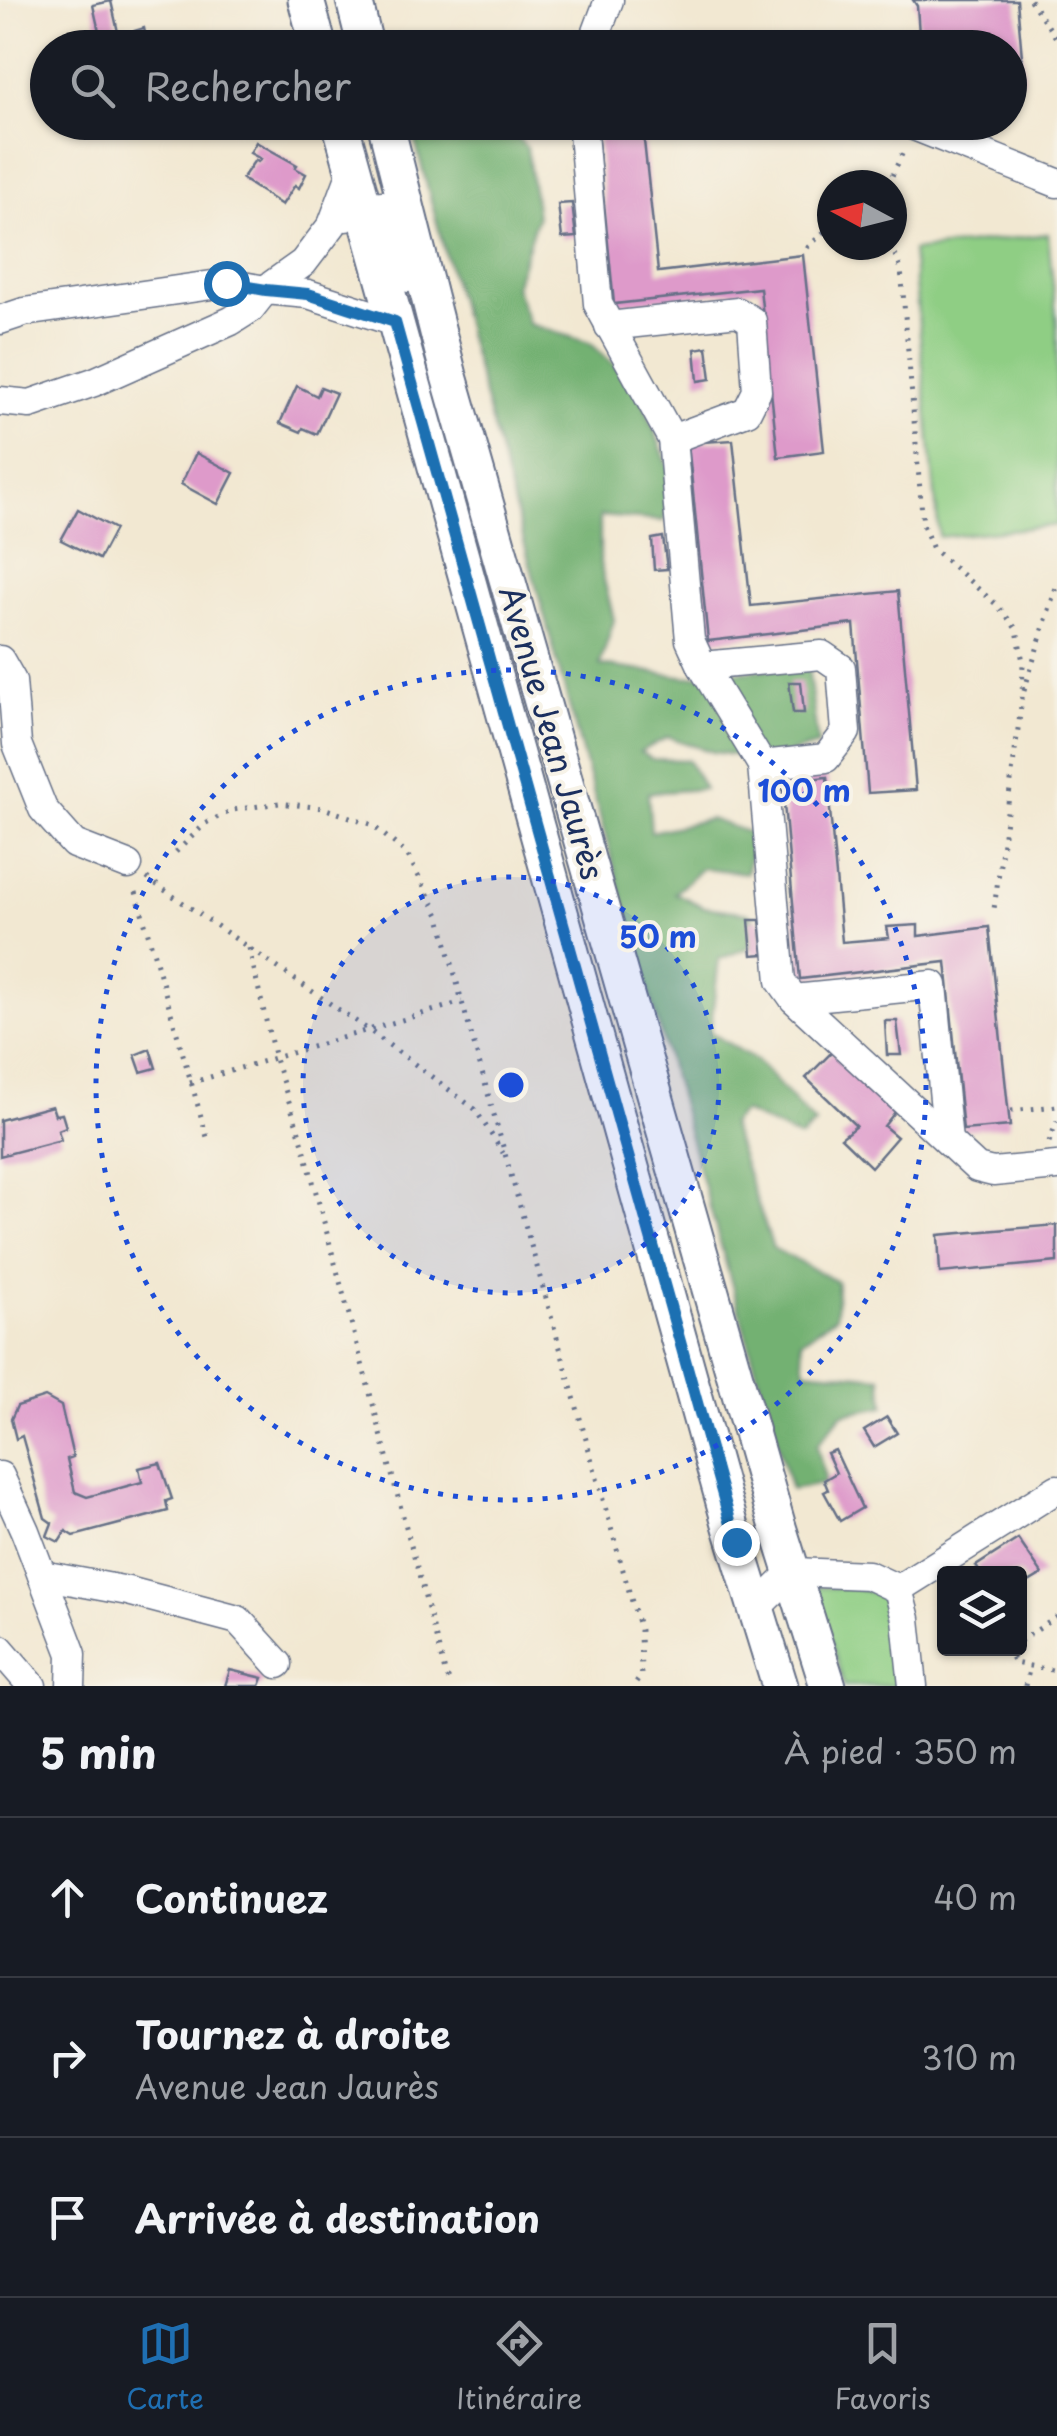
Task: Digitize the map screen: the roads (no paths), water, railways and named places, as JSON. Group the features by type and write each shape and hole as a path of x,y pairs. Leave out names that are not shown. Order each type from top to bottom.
{"main road":[{"path":"306,0 314,30"},
{"path":"354,0 362,30"},
{"name":"Avenue Jean Jaurès","path":"345,140 755,1609 772,1682"},
{"name":"Avenue Jean Jaurès","path":"388,140 404,230 450,376 828,1686"}],"lane":[{"path":"598,30 609,0"},
{"path":"579,140 598,304 672,439 690,640 762,765 781,981 794,999 977,1168 993,1172 1057,1166"},
{"path":"948,140 1057,183"},
{"path":"0,402 30,404 94,382 232,322 303,263 332,225 353,170"},
{"path":"332,225 363,207 384,205 404,230 383,279 370,297 347,306"},
{"path":"0,320 24,312 226,283 308,294 395,322"},
{"path":"608,326 738,312 752,322 757,391 746,412 672,439"},
{"path":"702,666 822,655 841,668 846,732 826,758 762,765"},
{"path":"0,660 12,681 17,744 43,809 74,844 128,865"},
{"path":"794,999 933,985 948,1141"},
{"path":"0,1476 72,1654 72,1686"},
{"path":"898,1589 1057,1489"},
{"path":"755,1609 793,1572 868,1575 898,1589"},
{"path":"42,1575 128,1591 238,1620 278,1664"},
{"path":"898,1589 906,1619 912,1686"},
{"path":"0,1649 32,1686"}]}
